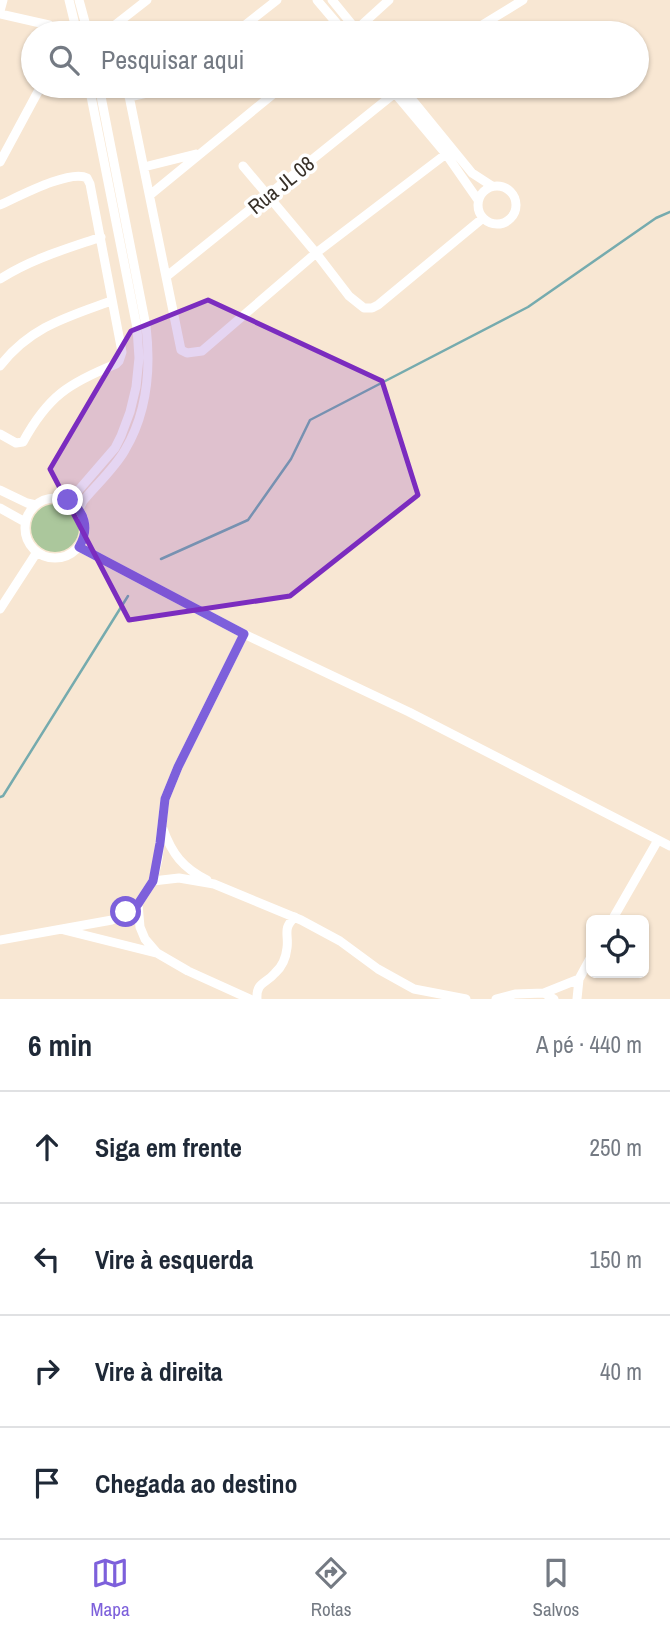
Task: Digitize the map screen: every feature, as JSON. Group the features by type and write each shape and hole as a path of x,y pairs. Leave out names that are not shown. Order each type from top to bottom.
{"street":[{"path":"3,0 0,12 34,21"},
{"path":"69,0 74,21"},
{"path":"79,0 85,21"},
{"path":"120,21 147,0"},
{"path":"250,21 277,0"},
{"path":"317,0 335,21"},
{"path":"332,0 348,21"},
{"path":"368,21 388,0"},
{"path":"489,21 523,0"},
{"path":"0,162 35,98"},
{"path":"61,498 77,492 116,447 130,412 138,372 136,328 91,98"},
{"path":"79,509 124,452 140,415 148,373 146,326 101,98"},
{"path":"129,98 181,349 187,353 202,351 316,253 446,154"},
{"path":"149,195 268,98"},
{"name":"Rua JL 08","path":"167,276 383,98"},
{"path":"403,98 478,200"},
{"path":"404,98 472,173 492,186"},
{"path":"144,167 201,153"},
{"path":"243,166 349,296 364,307 372,308 389,297 483,218"},
{"path":"0,205 59,180 81,175 87,178 122,352 116,364 88,375 65,389 39,415 23,442 16,443 0,434"},
{"path":"492,186 502,186 510,191 515,200 515,210 510,218 502,223 492,223 483,218 478,210 478,200 483,191 492,186"},
{"path":"0,279 35,260 101,237"},
{"path":"0,366 23,342 43,327 111,301"},
{"path":"0,490 36,505"},
{"path":"48,498 61,498 79,509 86,528 83,541 69,556 49,558 32,548 26,536 25,522 27,515 36,505 48,498"},
{"path":"0,508 25,522"},
{"path":"79,547 244,634 409,712 670,846"},
{"path":"0,607 37,552"},
{"path":"0,940 112,920 138,904 153,881 165,799 244,634"},
{"path":"162,828 180,861 193,873 295,917 340,941 378,969 414,989 467,999"},
{"path":"615,915 658,840"},
{"path":"153,881 179,878 214,884"},
{"path":"138,904 140,927 145,939 157,953"},
{"path":"257,999 258,988 275,974 284,962 288,946 286,932 295,917"},
{"path":"59,929 157,953 188,971 250,999"},
{"path":"577,999 579,979 586,966"},
{"path":"496,999 516,994 544,993 579,979"},
{"path":"544,993 554,999"}],"highlighted area":[{"path":"208,300 382,381 418,495 290,596 129,620 50,469 131,331"}],"green space":[{"path":"55,504 64,505 72,511 78,519 78,537 72,545 64,551 55,552 46,551 38,545 32,537 31,528 32,519 38,511 46,505"}],"waterway":[{"path":"161,559 248,520 291,459 310,420 528,307 656,218 670,212"},
{"path":"0,797 128,596"}],"route":[{"path":"68,500 79,509 85,521 85,535 79,547 244,634 165,799 153,881 138,904 126,912"}]}
